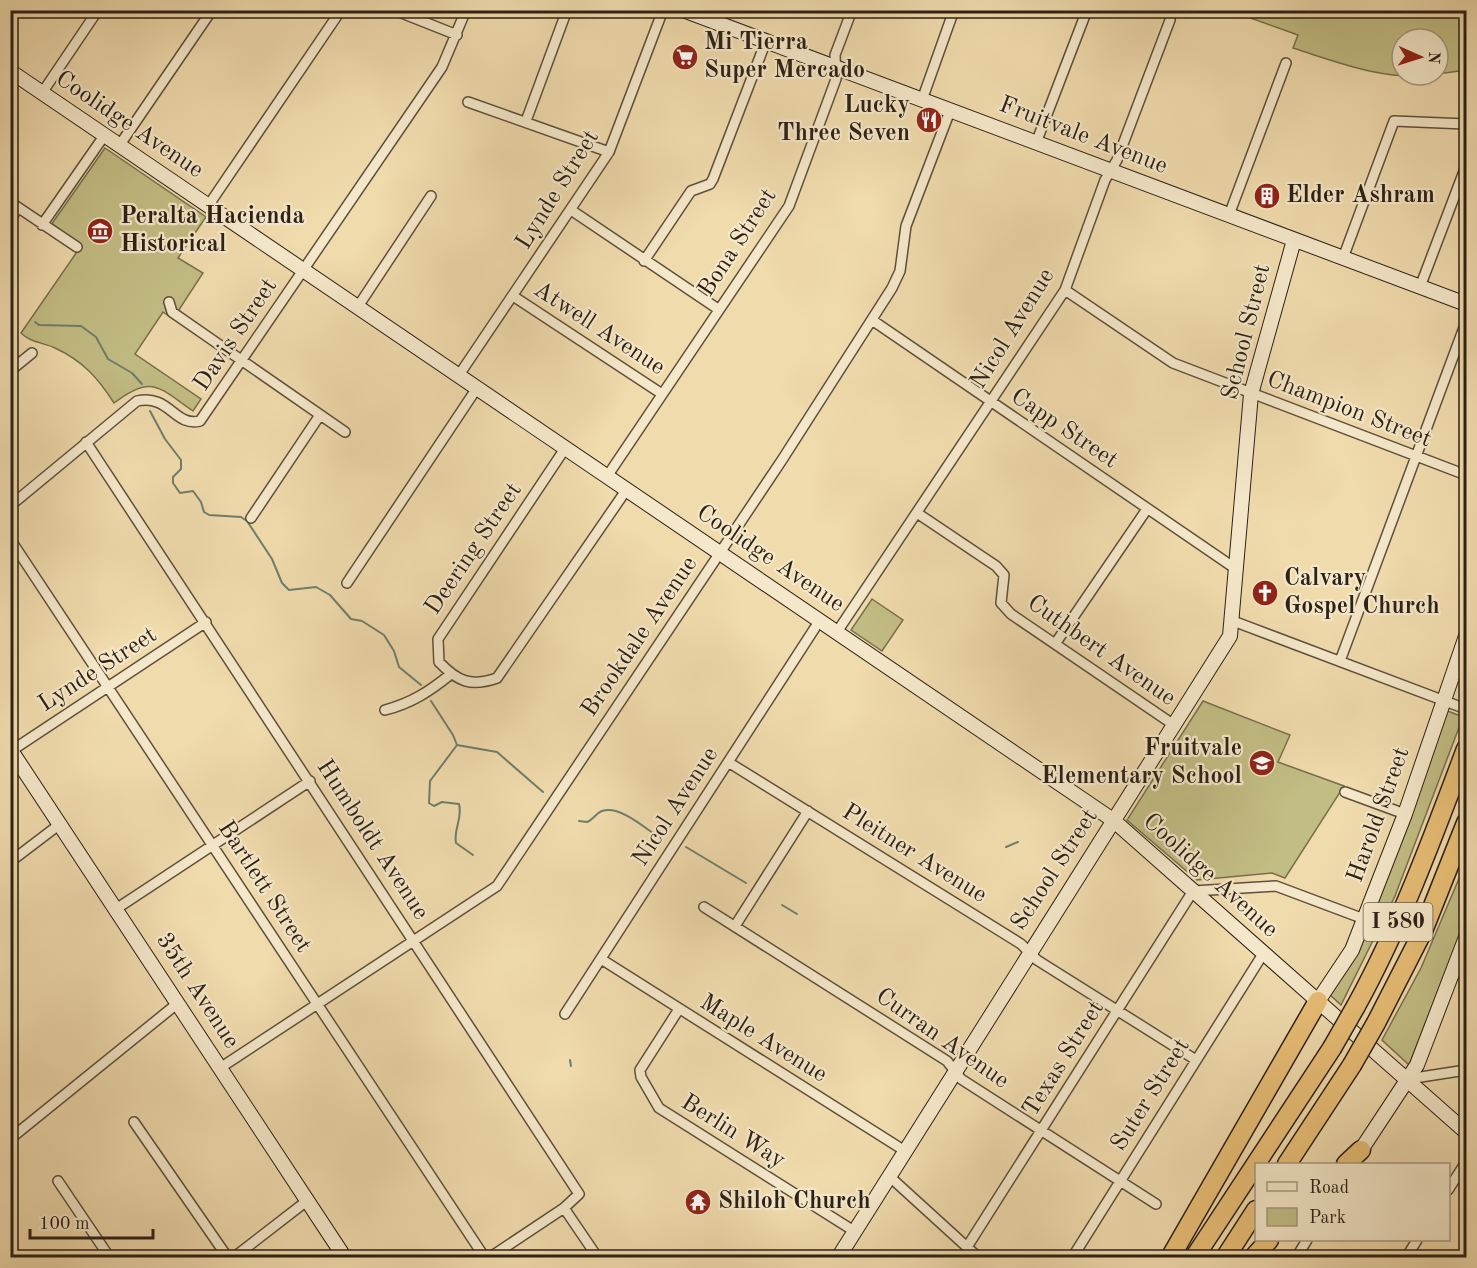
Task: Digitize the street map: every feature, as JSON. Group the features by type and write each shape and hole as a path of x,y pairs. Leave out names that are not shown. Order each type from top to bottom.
{"highway":[{"name":"I 580","path":"1256,1163 1332,1048 1378,965 1418,876 1467,749"},
{"name":"I 580","path":"1288,1163 1352,1065 1376,1023 1423,931 1467,823"},
{"path":"1170,1257 1318,1001"},
{"name":"I 580","path":"1194,1257 1255,1165"},
{"path":"1225,1257 1255,1213"},
{"path":"1253,1257 1267,1241"}],"street":[{"path":"42,93 98,10"},
{"path":"119,146 212,10"},
{"path":"208,206 341,10"},
{"path":"394,10 456,35"},
{"name":"Davis Street","path":"10,506 137,400 148,398 157,400 186,421 200,422 442,67 466,10"},
{"path":"526,121 567,10"},
{"name":"Lynde Street","path":"459,375 609,152 663,10"},
{"name":"Fruitvale Avenue","path":"683,10 1467,304"},
{"name":"Bona Street","path":"608,475 789,206 836,79 835,55 852,10"},
{"path":"922,100 954,10"},
{"path":"1036,143 1088,10"},
{"name":"Nicol Avenue","path":"837,632 1065,290 1170,20"},
{"path":"644,261 691,191 710,184 713,179 766,42"},
{"path":"1229,215 1286,63"},
{"name":"Coolidge Avenue","path":"10,71 1113,820 1467,1132"},
{"path":"468,102 609,152"},
{"name":"Brookdale Avenue","path":"220,1068 497,886 720,552 892,288 900,271 906,226 950,111"},
{"path":"1342,258 1394,121 1467,123"},
{"path":"42,225 104,136"},
{"path":"1420,287 1467,166"},
{"path":"357,308 431,196"},
{"path":"10,220 14,205 77,247"},
{"path":"571,210 718,309"},
{"name":"School Street","path":"838,1257 1230,636 1251,394 1294,240"},
{"name":"Champion Street","path":"1065,290 1173,363 1467,475"},
{"name":"Atwell Avenue","path":"513,296 662,394"},
{"path":"169,302 172,312 345,432"},
{"name":"Capp Street","path":"872,320 990,403 1236,569"},
{"path":"1340,661 1467,322"},
{"path":"10,371 32,353"},
{"path":"347,583 477,388"},
{"path":"251,518 320,415"},
{"name":"Humboldt Avenue","path":"86,442 414,939 579,1194 564,1208"},
{"name":"Deering Street","path":"451,674 439,662 438,639 566,447"},
{"path":"385,710 403,705 426,694 451,674 478,684 497,678 627,489"},
{"path":"1055,644 1147,509"},
{"name":"Cuthbert Avenue","path":"917,513 996,566 1004,575 1001,603 1011,614 1174,724"},
{"name":"Bartlett Street","path":"10,539 487,1257"},
{"name":"Nicol Avenue","path":"565,1014 820,620"},
{"path":"1233,621 1462,707"},
{"name":"Lynde Street","path":"11,750 206,622"},
{"name":"Harold Street","path":"1318,1001 1352,950 1405,814 1467,636"},
{"name":"35th Avenue","path":"11,750 345,1257"},
{"name":"Pleitner Avenue","path":"728,762 1021,944 1037,960 1196,1060"},
{"path":"116,909 310,781"},
{"path":"1345,792 1405,814"},
{"path":"735,926 808,811"},
{"path":"10,862 60,824"},
{"path":"1194,891 1276,886 1364,919"},
{"name":"Texas Street","path":"967,1247 1194,891"},
{"name":"Curran Avenue","path":"704,908 948,1061 961,1079 1156,1204"},
{"path":"1357,1157 1417,1065 1463,958 1467,937"},
{"name":"Suter Street","path":"1072,1257 1263,954"},
{"name":"Maple Avenue","path":"601,959 905,1151"},
{"path":"10,1139 178,1003"},
{"name":"Berlin Way","path":"679,1009 640,1070 641,1077 659,1108 854,1231"},
{"path":"1408,1079 1467,1070"},
{"path":"134,1122 228,1257"},
{"path":"1450,1188 1467,1162"},
{"path":"889,1176 979,1257"},
{"path":"58,1181 110,1257"},
{"path":"233,1257 308,1200"},
{"path":"487,1257 564,1208 598,1257"},
{"path":"1296,1257 1306,1241"},
{"path":"1406,1257 1416,1241"}],"green space":[{"path":"1231,11 1466,11 1466,70 1450,72 1450,27 1390,27 1390,74 1361,69 1293,48 1298,35"},
{"path":"105,148 206,217 178,258 203,273 173,319 163,312 135,354 201,399 193,411 163,390 146,386 127,394 114,403 96,378 82,365 65,353 33,341 21,333 81,246 51,225"},
{"path":"872,599 903,620 882,651 851,630"},
{"name":"Fruitvale Elementary School","path":"1203,701 1290,735 1278,762 1344,786 1285,878 1272,873 1197,880 1127,820"},
{"path":"1445,710 1463,717 1395,896 1341,1005 1328,993"},
{"path":"1466,862 1466,920 1409,1065 1382,1040 1421,968"}],"waterway":[{"path":"35,322 39,325 81,326 96,337 108,359 132,373 142,384"},
{"path":"150,411 165,439 181,460 181,469 173,477 173,483 180,493 193,491 201,502 204,512 209,515 241,517 247,521 272,559 282,583 289,590 316,587 330,595 351,619 362,621 384,635 394,651 399,667 421,685"},
{"path":"431,701 457,745"},
{"path":"457,745 430,781 429,803 434,806 442,802 459,804 456,843 473,855"},
{"path":"457,745 497,752 543,792"},
{"path":"579,821 587,822 602,811 616,811 631,818 657,836"},
{"path":"1006,847 1018,842"},
{"path":"686,847 746,883"},
{"path":"782,905 797,914"},
{"path":"570,1060 571,1066"}],"place":[{"name":"Mi Tierra Super Mercado","path":"685,57"},
{"name":"Lucky Three Seven","path":"929,120"},
{"name":"Elder Ashram","path":"1267,196"},
{"name":"Peralta Hacienda Historical","path":"100,231"},
{"name":"Calvary Gospel Church","path":"1265,593"},
{"name":"Fruitvale Elementary School","path":"1262,763"},
{"name":"Shiloh Church","path":"698,1202"}]}
